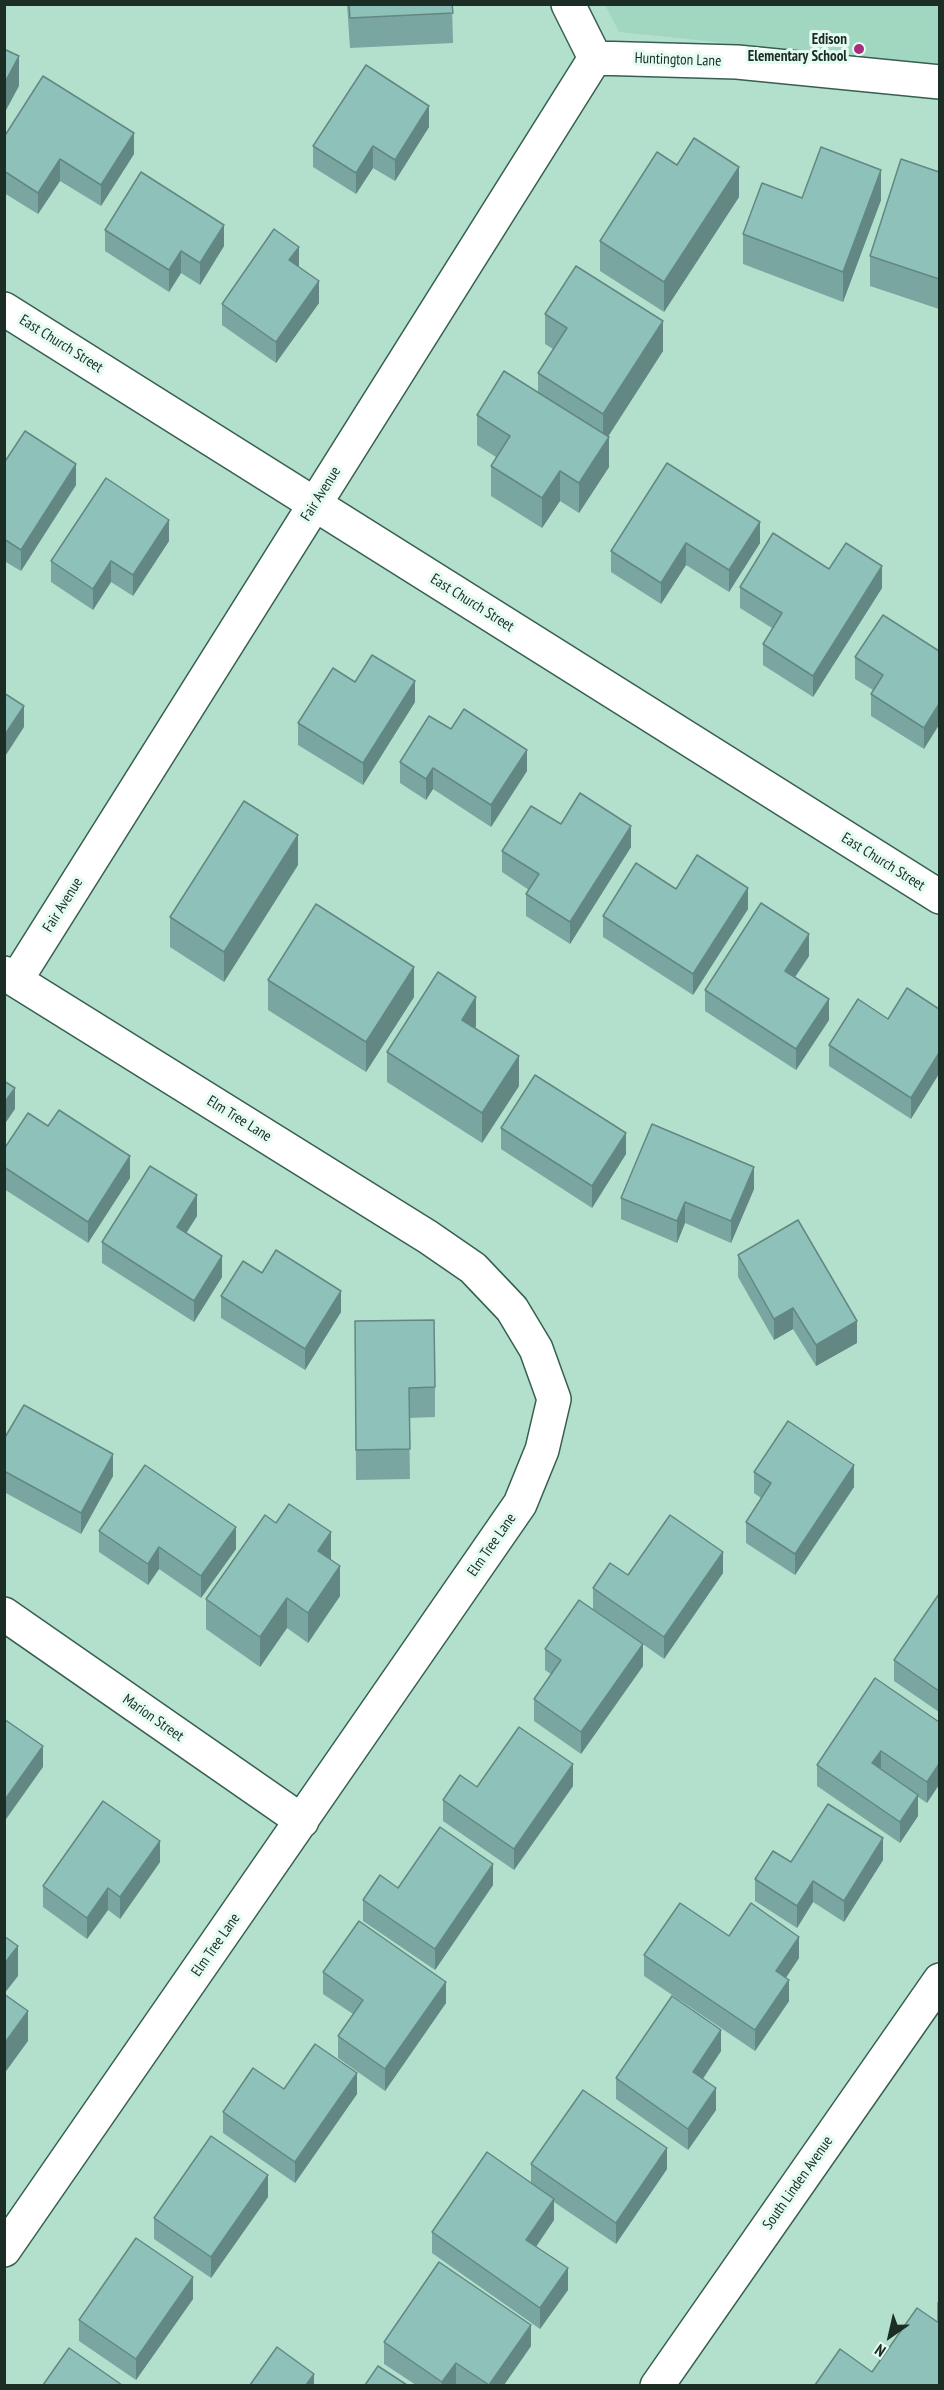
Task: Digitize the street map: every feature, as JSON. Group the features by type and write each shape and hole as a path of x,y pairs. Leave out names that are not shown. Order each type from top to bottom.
{"street":[{"path":"568,4 595,58"},
{"name":"Huntington Lane","path":"595,58 737,62 939,82"},
{"name":"Fair Avenue","path":"10,977 314,504 595,58"},
{"name":"East Church Street","path":"4,309 939,897"},
{"name":"Elm Tree Lane","path":"4,2250 520,1504 542,1450 554,1399 536,1349 512,1309 473,1268 428,1237 10,977"},
{"name":"Marion Street","path":"4,1614 302,1821"},
{"name":"South Linden Avenue","path":"657,2385 939,1980"}],"shaded area":[{"name":"Edison Elementary School","path":"605,5 939,5 939,65 619,32"}],"building":[{"path":"349,4 452,4 453,13 350,18"},
{"path":"4,49 19,56 4,84"},
{"path":"366,65 429,106 395,160 373,146 356,173 313,146"},
{"path":"43,76 134,133 101,185 60,159 38,193 4,171 4,137"},
{"path":"694,138 739,167 664,282 600,241 657,152 677,165"},
{"path":"821,147 881,170 843,272 743,234 762,183 802,198"},
{"path":"901,159 939,172 939,279 870,256"},
{"path":"141,172 224,225 200,263 181,251 169,270 105,230"},
{"path":"274,229 299,247 289,260 319,281 276,342 222,304"},
{"path":"576,266 663,321 603,414 538,373 567,328 545,314"},
{"path":"504,371 609,437 579,483 560,471 542,498 491,466 510,436 477,415"},
{"path":"25,431 76,464 21,550 4,539 4,463"},
{"path":"667,463 760,522 729,570 686,543 661,583 611,551"},
{"path":"106,478 169,520 133,575 111,561 93,589 51,561"},
{"path":"773,533 829,569 846,543 882,566 813,676 763,644 782,613 740,587"},
{"path":"883,615 939,651 939,704 924,728 871,694 883,675 855,657"},
{"path":"372,655 415,681 363,763 298,723 333,668 355,682"},
{"path":"4,693 24,706 4,736"},
{"path":"464,709 527,750 491,805 433,768 426,779 400,762 429,716 451,729"},
{"path":"580,793 631,826 570,922 526,894 539,874 502,851 531,806 561,824"},
{"path":"244,801 298,835 224,952 170,917"},
{"path":"697,855 748,888 693,974 603,916 636,863 676,889"},
{"path":"761,903 809,934 785,971 829,999 796,1049 705,990"},
{"path":"316,904 414,967 366,1042 268,980"},
{"path":"438,972 476,997 462,1020 519,1056 482,1113 387,1052"},
{"path":"907,988 939,1009 939,1053 911,1098 829,1045 858,999 888,1019"},
{"path":"535,1075 626,1133 592,1186 501,1128"},
{"path":"4,1081 15,1088 4,1103"},
{"path":"59,1110 130,1156 88,1222 4,1167 4,1149 28,1113 48,1126"},
{"path":"652,1124 754,1167 731,1221 685,1202 677,1221 621,1198"},
{"path":"150,1166 197,1195 177,1227 222,1256 194,1301 102,1242"},
{"path":"798,1220 857,1321 816,1345 793,1308 774,1319 738,1255"},
{"path":"276,1250 341,1291 305,1349 221,1296 243,1261 262,1273"},
{"path":"434,1320 435,1387 409,1388 410,1449 356,1450 355,1321"},
{"path":"24,1405 113,1454 81,1513 4,1471 4,1439"},
{"path":"788,1421 854,1465 795,1554 746,1522 771,1483 754,1472"},
{"path":"145,1465 236,1527 201,1576 159,1547 148,1564 99,1531"},
{"path":"289,1504 331,1532 318,1551 340,1566 308,1613 287,1598 260,1637 206,1599 265,1515 276,1523"},
{"path":"670,1515 723,1552 664,1637 593,1588 610,1563 628,1575"},
{"path":"939,1594 939,1691 894,1660"},
{"path":"579,1600 643,1644 581,1732 534,1699 561,1660 545,1649"},
{"path":"875,1678 939,1722 939,1764 927,1782 881,1751 872,1763 918,1795 900,1822 817,1765"},
{"path":"4,1719 43,1746 4,1801"},
{"path":"519,1727 573,1764 514,1849 443,1800 460,1775 477,1787"},
{"path":"103,1801 160,1841 120,1897 108,1888 87,1918 43,1886"},
{"path":"828,1804 883,1838 844,1901 813,1881 797,1906 755,1879 773,1851 791,1862"},
{"path":"440,1827 493,1864 435,1949 363,1900 380,1875 398,1888"},
{"path":"680,1903 729,1936 751,1903 799,1937 776,1971 789,1980 755,2030 644,1955"},
{"path":"359,1921 446,1982 385,2069 338,2036 363,2000 323,1972"},
{"path":"4,1936 18,1946 4,1964"},
{"path":"4,1994 28,2011 4,2044"},
{"path":"672,1996 721,2030 693,2072 716,2088 688,2129 616,2078"},
{"path":"315,2044 357,2073 295,2162 223,2112 253,2068 284,2089"},
{"path":"583,2090 667,2148 616,2223 531,2164"},
{"path":"211,2136 268,2175 211,2257 154,2218"},
{"path":"487,2152 554,2199 526,2240 568,2268 540,2308 432,2232"},
{"path":"136,2238 193,2277 136,2359 79,2320"},
{"path":"439,2262 531,2325 489,2385 456,2363 442,2382 384,2342"},
{"path":"917,2308 939,2323 939,2385 815,2385 840,2349 872,2372"},
{"path":"277,2347 314,2374 306,2385 250,2385"},
{"path":"69,2348 122,2385 43,2385"},
{"path":"378,2366 407,2385 365,2385"}],"place":[{"name":"Edison Elementary School","path":"859,49"}]}
